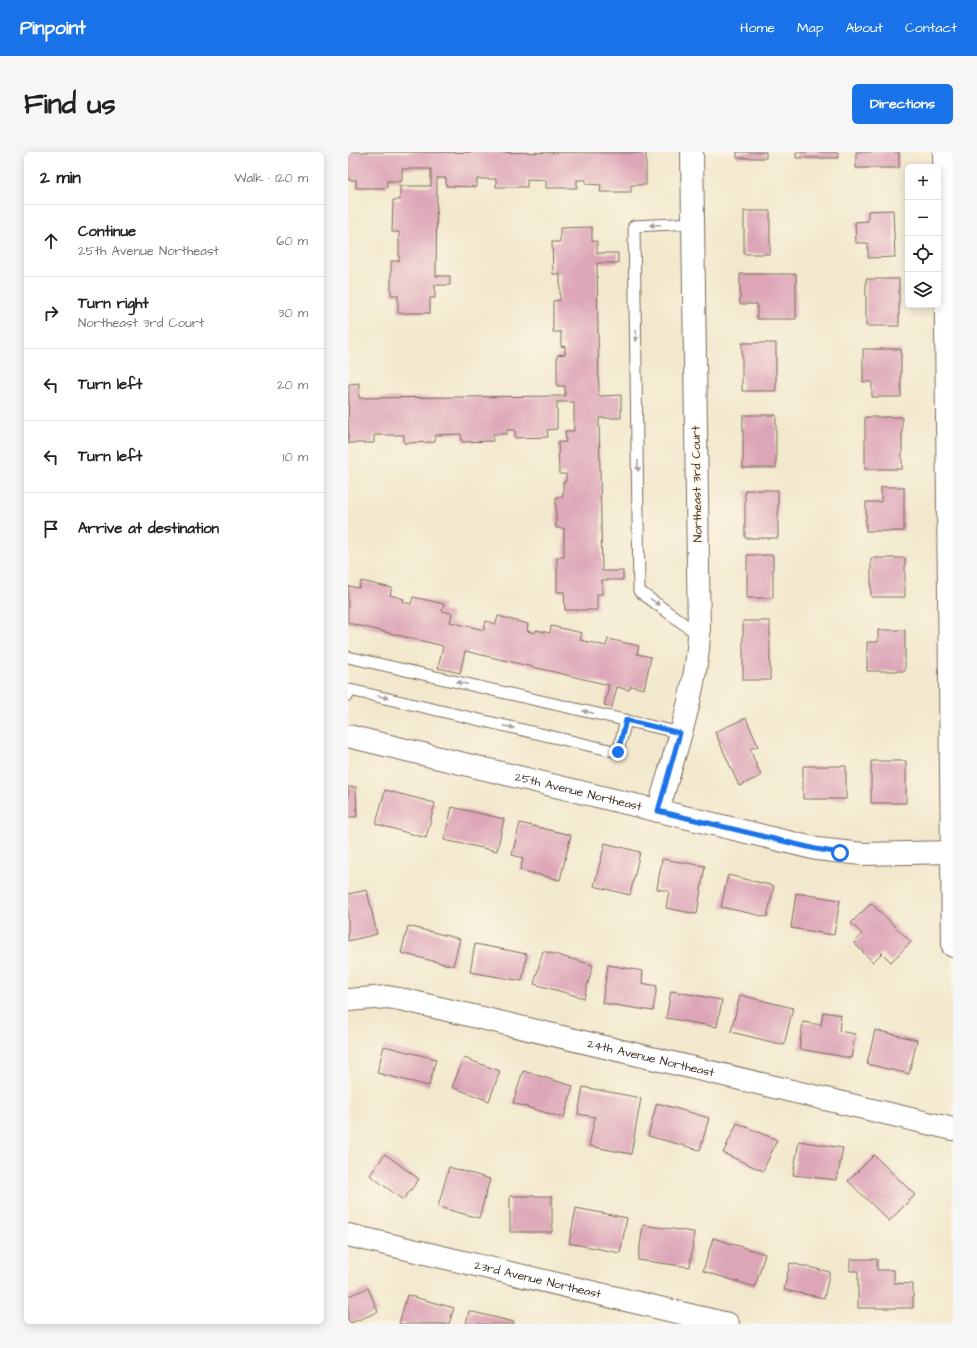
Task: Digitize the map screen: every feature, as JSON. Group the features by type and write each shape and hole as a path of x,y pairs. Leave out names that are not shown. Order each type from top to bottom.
{"street":[{"name":"Northeast 3rd Court","path":"658,811 680,733 697,658 699,635 692,152"},
{"path":"944,152 953,946"},
{"name":"25th Avenue Northeast","path":"348,736 816,849 840,853 952,852"},
{"name":"24th Avenue Northeast","path":"348,1000 388,997 405,1000 953,1129"},
{"name":"23rd Avenue Northeast","path":"348,1234 728,1324"}],"lane":[{"path":"694,223 634,226 639,591 699,635"},
{"path":"348,657 680,733"},
{"path":"348,695 350,690 618,752 626,720"}],"building":[{"path":"348,152 646,153 646,185 631,185 631,192 600,192 601,185 586,184 586,180 577,180 577,188 546,188 546,180 527,179 527,187 496,187 496,179 477,179 477,187 446,186 446,178 437,178 436,276 450,276 450,285 435,285 435,298 430,298 430,313 398,313 398,295 391,295 391,261 399,261 399,232 392,232 393,200 400,200 400,186 431,186 431,169 402,169 402,181 387,181 387,188 356,188 356,180 348,180"},
{"path":"737,152 766,152 766,158 737,158"},
{"path":"796,152 838,152 838,158 796,158"},
{"path":"856,152 899,152 899,168 856,168"},
{"path":"893,210 895,257 868,258 868,243 856,243 855,222 868,221 868,211"},
{"path":"744,211 770,211 770,254 744,254"},
{"path":"592,227 592,241 597,241 597,253 618,253 618,263 597,263 599,396 621,395 621,418 599,418 602,571 623,571 623,580 602,580 602,594 597,594 597,610 565,610 564,592 557,592 557,557 564,557 564,528 556,528 556,497 563,497 563,482 566,482 566,474 559,474 558,442 566,442 565,431 574,431 574,402 557,402 557,429 547,430 548,437 515,438 515,430 507,430 507,434 493,434 493,441 462,442 461,434 435,435 435,442 404,443 404,435 374,435 374,443 348,443 349,384 359,383 359,398 565,396 565,386 557,386 557,355 565,354 565,346 561,347 561,332 553,332 553,301 560,300 560,274 553,274 552,242 560,242 560,228"},
{"path":"740,274 796,274 796,319 757,319 757,304 740,304"},
{"path":"866,279 899,279 899,326 866,326"},
{"path":"742,343 776,343 776,391 742,391"},
{"path":"863,349 901,349 901,397 872,397 872,382 863,382"},
{"path":"743,415 776,415 776,468 743,468"},
{"path":"865,417 902,417 902,469 865,469"},
{"path":"881,487 904,487 904,531 866,531 866,502 881,502"},
{"path":"745,490 778,490 778,538 745,538"},
{"path":"747,555 773,555 773,598 747,598"},
{"path":"871,558 905,558 905,597 871,597"},
{"path":"361,581 392,588 390,595 404,599 403,602 411,604 413,597 444,604 442,611 452,613 450,622 484,630 486,621 496,624 498,616 528,624 527,631 535,633 536,630 550,633 551,626 582,633 580,640 606,646 608,639 639,646 637,654 651,657 644,689 631,686 629,690 617,687 612,707 604,705 609,685 465,651 460,673 438,668 443,646 348,623 348,586 359,588"},
{"path":"743,621 770,621 770,680 743,680"},
{"path":"878,630 905,630 905,671 867,671 867,642 878,642"},
{"path":"746,718 758,746 750,749 761,776 739,786 715,732"},
{"path":"871,761 906,761 906,803 871,803"},
{"path":"803,766 846,766 846,799 803,799"},
{"path":"348,787 356,787 357,817 348,817"},
{"path":"385,790 435,803 426,838 376,824"},
{"path":"452,807 504,819 497,851 444,840"},
{"path":"520,823 571,835 560,880 520,870 523,858 512,855"},
{"path":"605,843 640,852 630,895 594,886"},
{"path":"662,859 705,866 697,914 666,908 669,891 657,889"},
{"path":"728,875 774,886 767,917 721,907"},
{"path":"367,890 377,934 348,941 348,894"},
{"path":"796,893 840,900 834,935 791,928"},
{"path":"871,903 911,942 891,962 882,953 873,962 854,943 862,934 851,923"},
{"path":"408,926 460,939 453,966 401,953"},
{"path":"475,944 527,954 522,981 470,972"},
{"path":"543,951 593,965 584,998 534,984"},
{"path":"608,965 643,971 642,983 657,986 653,1011 602,1003"},
{"path":"671,991 722,1000 717,1027 666,1018"},
{"path":"740,995 793,1008 784,1045 731,1032"},
{"path":"823,1012 841,1015 839,1031 855,1034 851,1058 799,1049 803,1022 821,1025"},
{"path":"875,1030 917,1040 909,1074 867,1064"},
{"path":"384,1046 436,1059 429,1086 377,1073"},
{"path":"464,1058 500,1071 489,1101 452,1087"},
{"path":"523,1071 573,1086 564,1118 513,1103"},
{"path":"583,1087 641,1098 631,1154 589,1146 595,1117 578,1114"},
{"path":"657,1103 709,1118 700,1150 648,1136"},
{"path":"737,1123 777,1140 763,1171 723,1153"},
{"path":"799,1141 843,1148 837,1180 793,1175"},
{"path":"385,1154 419,1179 403,1200 370,1175"},
{"path":"874,1155 915,1195 889,1221 848,1181"},
{"path":"449,1167 490,1179 479,1218 438,1207"},
{"path":"510,1196 552,1196 552,1232 510,1232"},
{"path":"576,1208 627,1218 620,1253 569,1243"},
{"path":"643,1225 694,1232 690,1267 638,1260"},
{"path":"713,1238 765,1254 755,1287 703,1271"},
{"path":"850,1259 877,1259 877,1270 894,1270 894,1283 913,1284 913,1308 858,1308 858,1271 850,1271"},
{"path":"790,1263 830,1272 824,1298 784,1290"},
{"path":"368,1288 378,1312 348,1324 348,1296"},
{"path":"407,1295 454,1308 449,1324 399,1324"},
{"path":"469,1311 514,1322 514,1324 466,1324"}],"route":[{"path":"618,752 626,720 680,733 658,811 693,821 840,853"}]}
